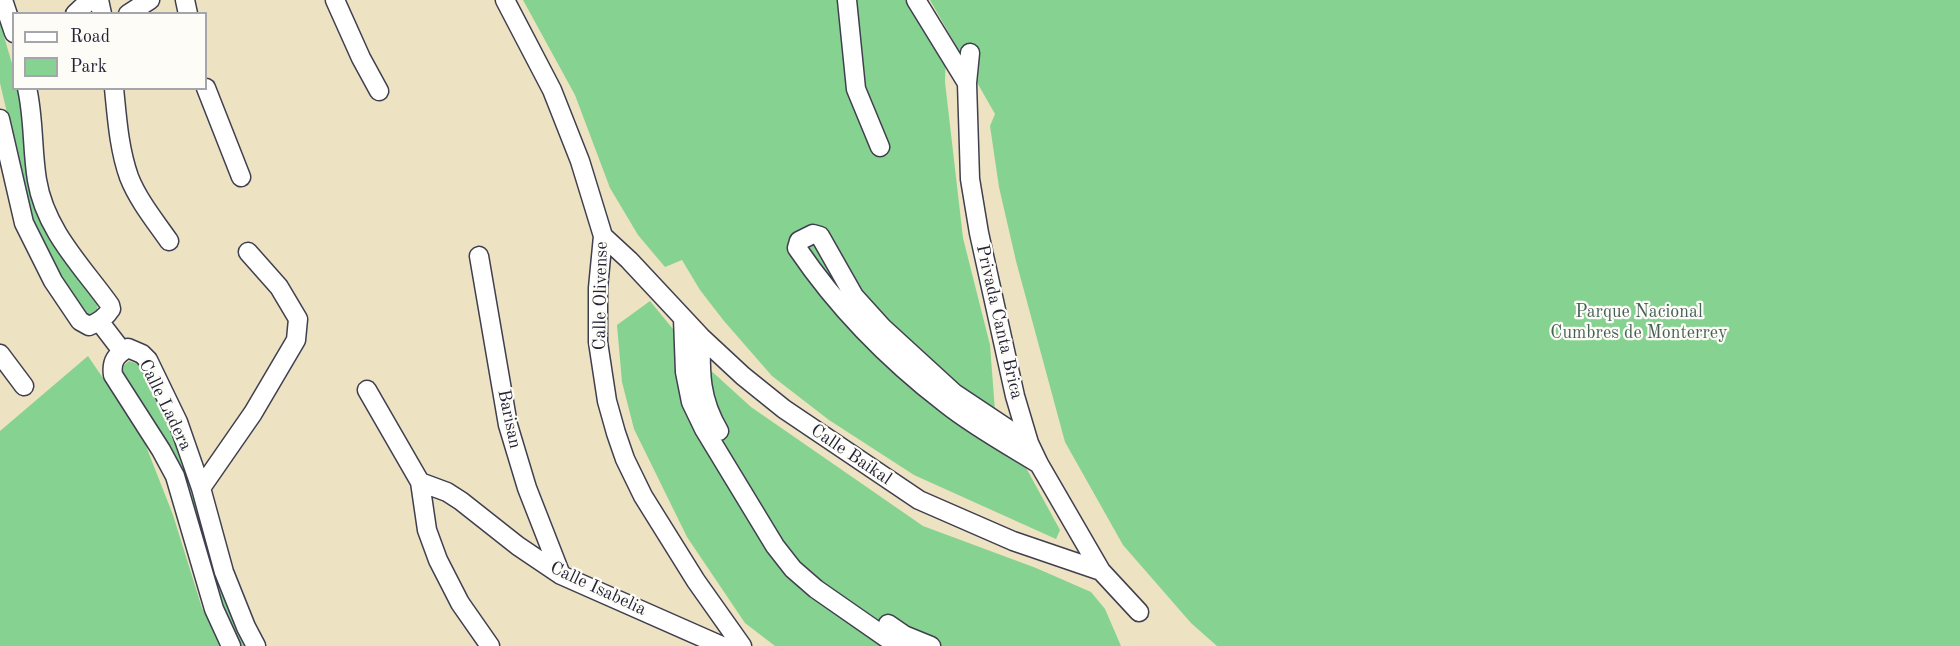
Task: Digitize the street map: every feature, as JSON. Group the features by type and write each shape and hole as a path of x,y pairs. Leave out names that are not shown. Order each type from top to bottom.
{"street":[{"path":"3,0 12,27"},
{"path":"77,12 90,0"},
{"path":"131,12 150,0"},
{"path":"335,0 361,58 379,91"},
{"name":"Calle Olivense","path":"505,0 552,90 580,161 603,236 598,288 598,342 607,401 625,459 643,496 696,581 742,646"},
{"path":"847,0 856,89 880,147"},
{"path":"916,0 967,82"},
{"name":"Privada Canta Brica","path":"970,53 967,82 970,179 1007,366 1029,443 1101,571"},
{"path":"114,90 119,135 129,177 169,241"},
{"path":"207,90 241,177"},
{"path":"0,119 24,223 53,281 80,321 88,326 99,321 108,314 111,309 110,305 77,264 59,236 45,208 37,181 32,91"},
{"path":"1029,443 954,393 883,328 854,296 820,236 813,234 799,241 797,248 817,277 865,330 907,371 945,404 1039,464"},
{"name":"Calle Baikal","path":"603,236 629,260 701,337 743,376 784,409 919,500 1013,541 1101,571 1139,612"},
{"path":"201,488 253,413 296,340 298,319 279,287 248,252"},
{"name":"Barisan","path":"479,256 508,425 528,488 561,575"},
{"path":"683,318 685,372 691,402 704,429 775,546 793,569 816,589 898,646"},
{"path":"99,321 122,351"},
{"path":"701,337 700,374 705,401 715,423 784,539 823,579 904,635 931,646"},
{"name":"Calle Ladera","path":"231,646 214,609 176,476 113,375 113,362 122,351 128,348 135,350 148,360 178,422 201,488 224,572 256,646"},
{"path":"0,354 24,386"},
{"path":"367,390 420,482 427,530 432,545 460,603 490,646"},
{"name":"Calle Isabelia","path":"420,482 447,492 461,501 518,546 561,575 722,646"}],"green space":[{"path":"523,0 921,0 946,48 945,82 963,238 990,345 995,411 1060,530 1056,539 914,475 829,420 772,376 724,321 700,290 682,260 665,267 638,235 610,188 575,95"},
{"name":"Parque Nacional Cumbres de Monterrey","path":"930,0 1960,0 1960,646 1217,646 1191,623 1123,545 1065,442 1016,261 999,187 990,126 995,114"},
{"path":"0,23 12,64 12,90 19,90 23,124 43,221 55,247 70,269 98,301 97,310 89,315 82,312 36,237 0,83"},
{"path":"650,301 696,357 751,407 923,526 1036,568 1091,592 1105,609 1121,646 775,646 745,623 687,537 634,429 622,382 617,325"},
{"path":"88,356 142,436 173,515 202,608 222,646 0,646 0,431"},
{"path":"129,361 141,365 175,437 220,578 246,646 238,646 223,612 177,463 159,430 121,375 123,366"}]}
